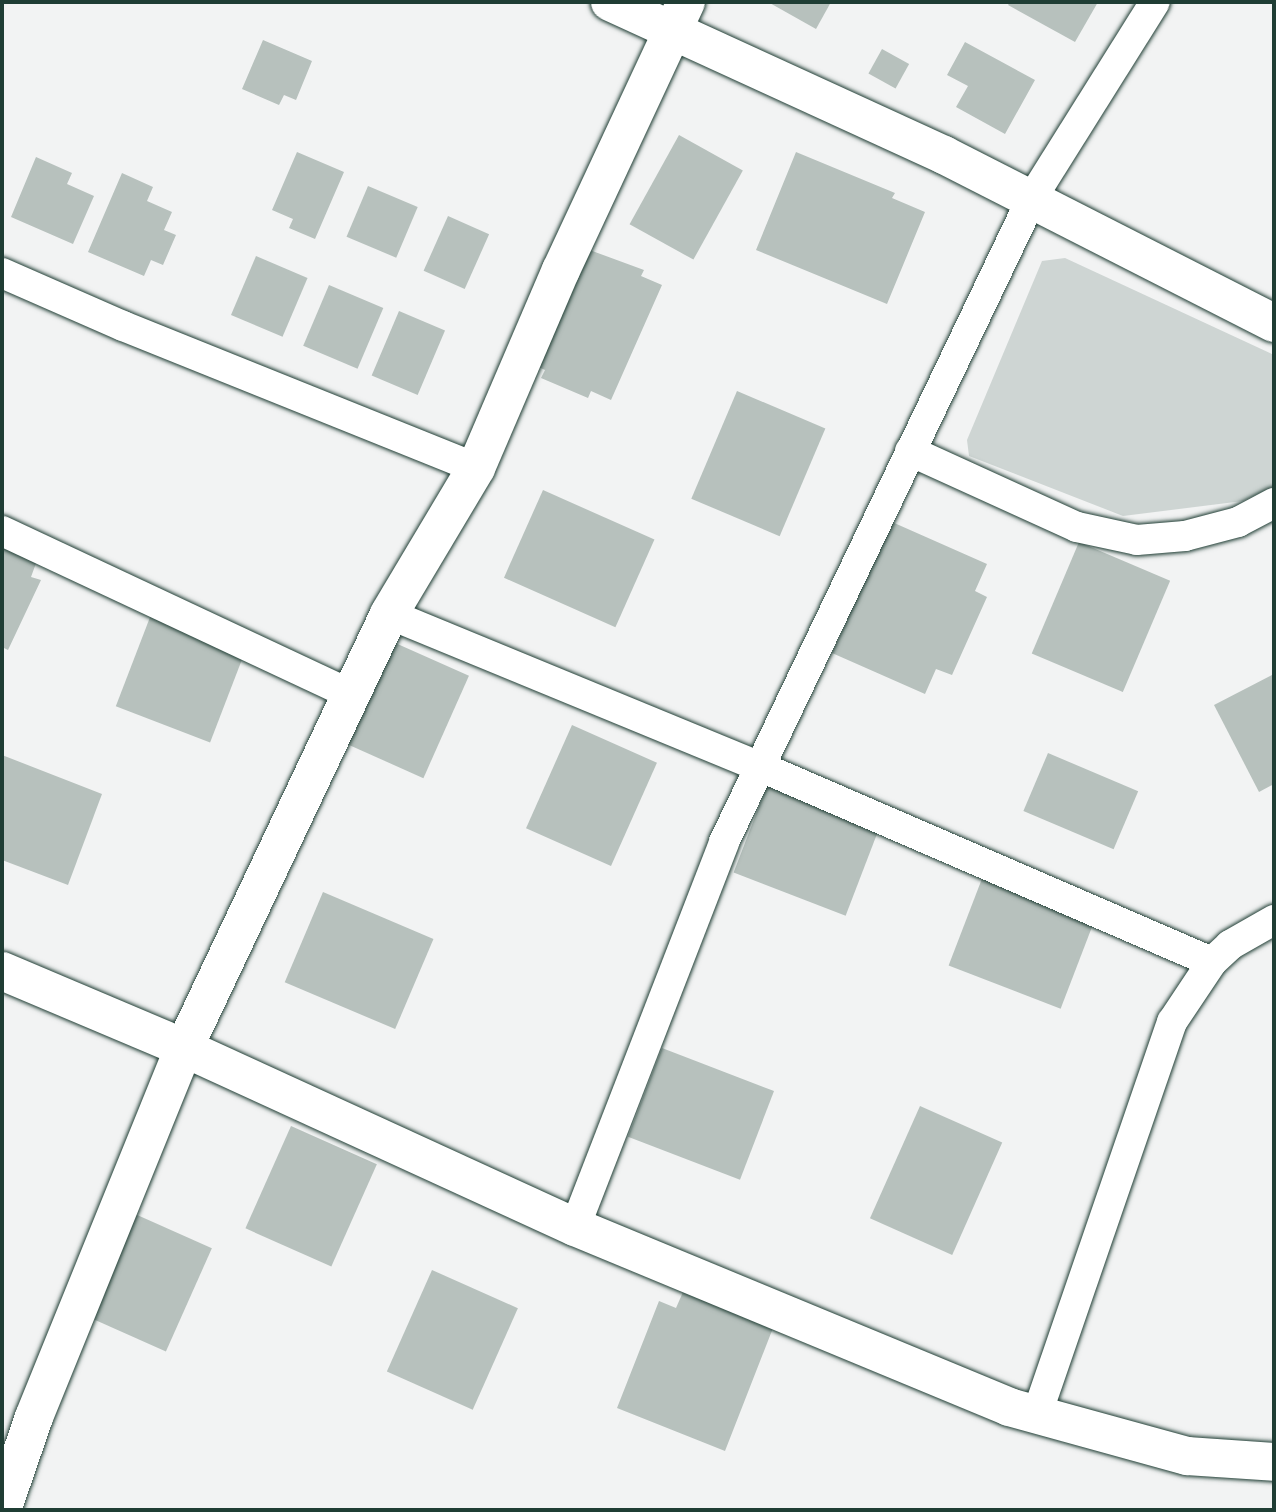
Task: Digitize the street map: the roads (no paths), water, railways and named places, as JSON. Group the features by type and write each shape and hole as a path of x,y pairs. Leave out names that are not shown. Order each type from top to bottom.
{"street":[{"path":"610,2 678,15 1274,323"},
{"path":"575,1227 724,842 1032,198 1155,2"},
{"path":"2,1510 34,1417 184,1048 389,614 476,468 678,15"},
{"path":"2,273 123,326 476,468"},
{"path":"910,451 1077,527 1138,540 1185,536 1238,522 1274,503"},
{"path":"2,531 350,694"},
{"path":"389,614 761,767 1212,962"},
{"path":"1037,1415 1172,1022 1212,962 1230,945 1274,920"},
{"path":"2,971 184,1048 575,1227 1037,1415 1187,1456 1274,1462"}]}
